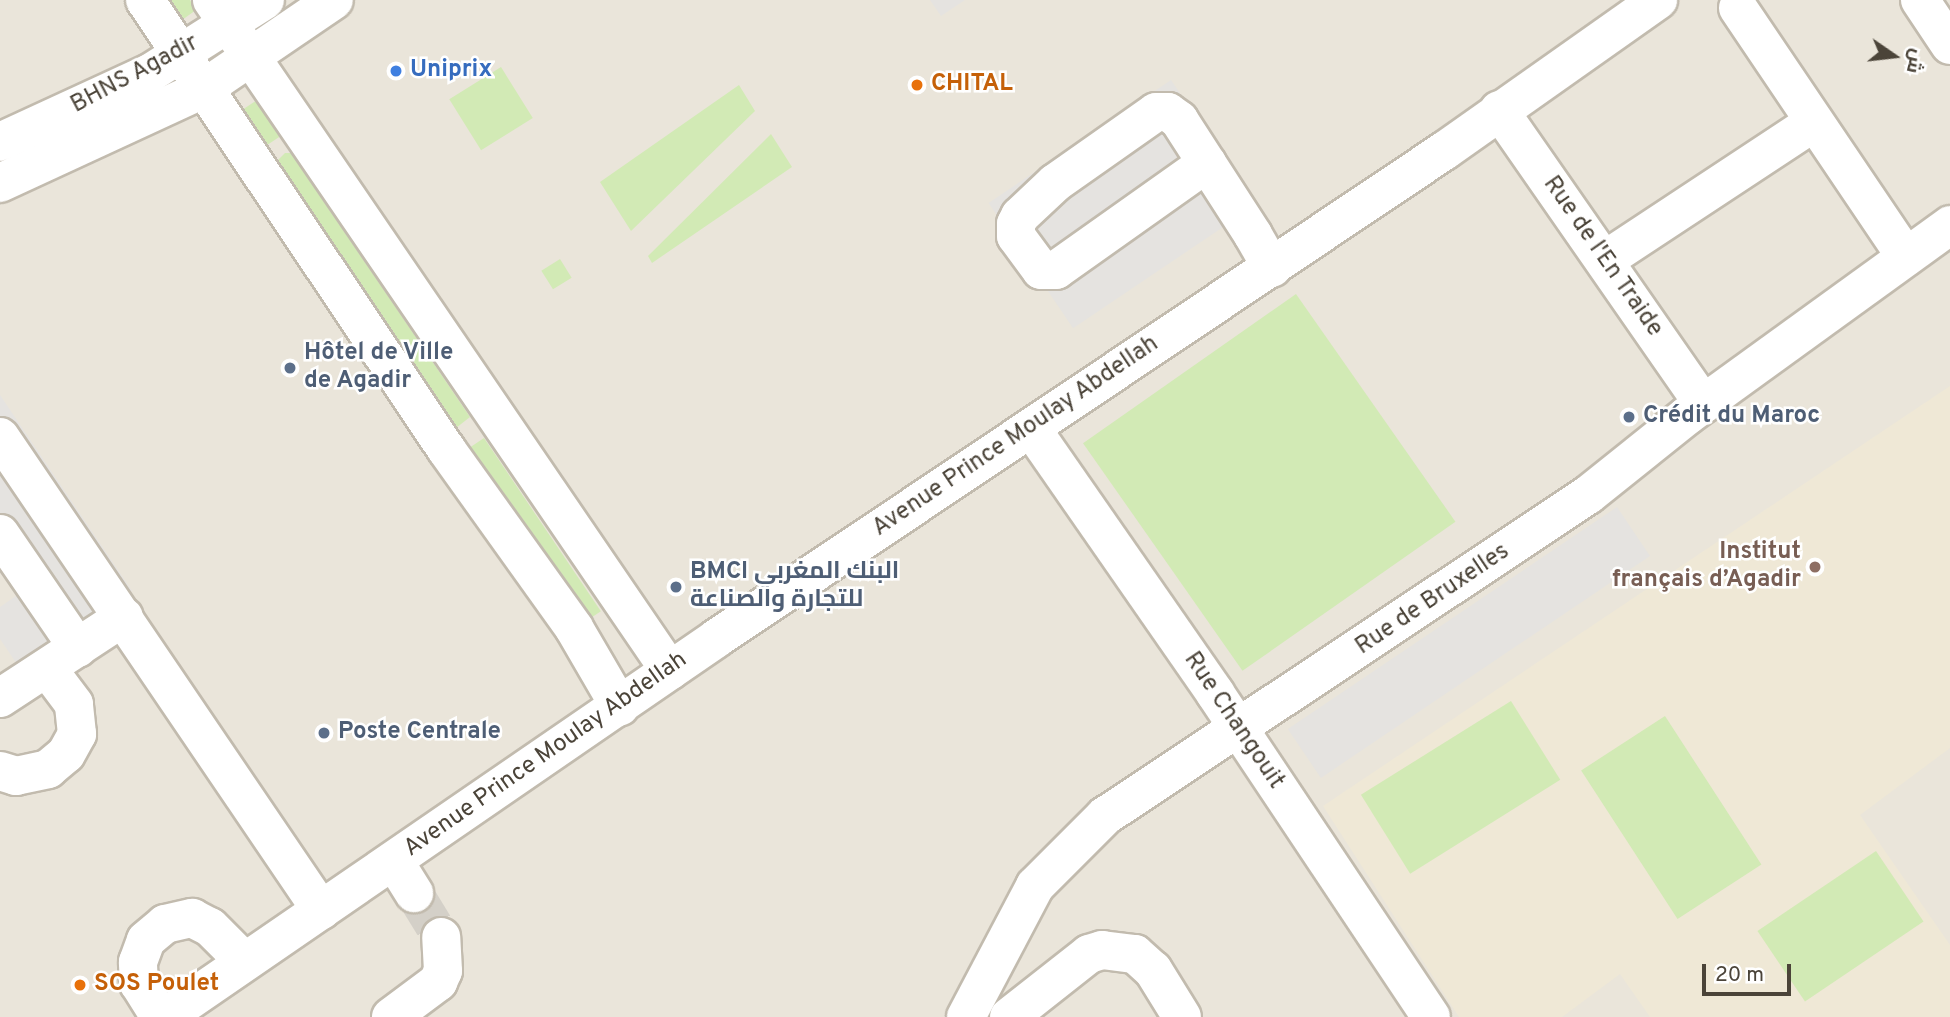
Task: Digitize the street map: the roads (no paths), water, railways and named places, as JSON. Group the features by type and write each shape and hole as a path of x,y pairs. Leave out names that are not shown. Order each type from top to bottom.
{"street":[{"path":"145,0 438,438 574,628 620,706"},
{"name":"BHNS Agadir","path":"0,183 190,70 265,0"},
{"path":"233,30 292,0"},
{"path":"233,30 334,0"},
{"name":"Avenue Prince Moulay Abdellah","path":"162,1017 670,671 1272,268 1658,0"},
{"path":"1920,0 1950,46"},
{"path":"1738,8 1906,257"},
{"path":"233,30 670,671"},
{"path":"0,156 190,70"},
{"name":"BHNS Agadir","path":"0,142 150,73 190,70"},
{"name":"Rue de l'En Traide","path":"1499,110 1703,404"},
{"path":"1207,163 1056,270 1041,270 1016,236 1016,224 1029,205 1156,112 1168,112 1179,120 1207,163 1272,268"},
{"path":"1605,260 1814,122"},
{"name":"Rue de Bruxelles","path":"979,1009 1035,886 1105,817 1588,495 1703,404 1950,225"},
{"name":"Rue Changouit","path":"1031,428 1239,729 1431,1017"},
{"path":"0,437 321,910"},
{"path":"0,534 62,658 74,704 77,734 66,754 48,769 16,776 0,771"},
{"path":"0,698 124,617"},
{"path":"384,867 405,900"},
{"path":"162,1017 139,984 138,962 146,940 165,924 192,918 211,927 245,962"},
{"path":"391,1017 438,982 436,948"},
{"path":"1009,1017 1089,954 1102,950 1135,954 1153,970 1182,1017"}],"tunnel":[{"path":"414,893 441,937"}],"place":[{"name":"Uniprix","path":"396,71"},
{"name":"CHITAL","path":"917,85"},
{"name":"Hôtel de Ville de Agadir","path":"290,368"},
{"name":"Crédit du Maroc","path":"1629,417"},
{"name":"Institut français d’Agadir","path":"1815,567"},
{"name":"BMCI البنك المغربي للتجارة والصناعة","path":"676,587"},
{"name":"Poste Centrale","path":"324,733"},
{"name":"SOS Poulet","path":"80,985"}]}
